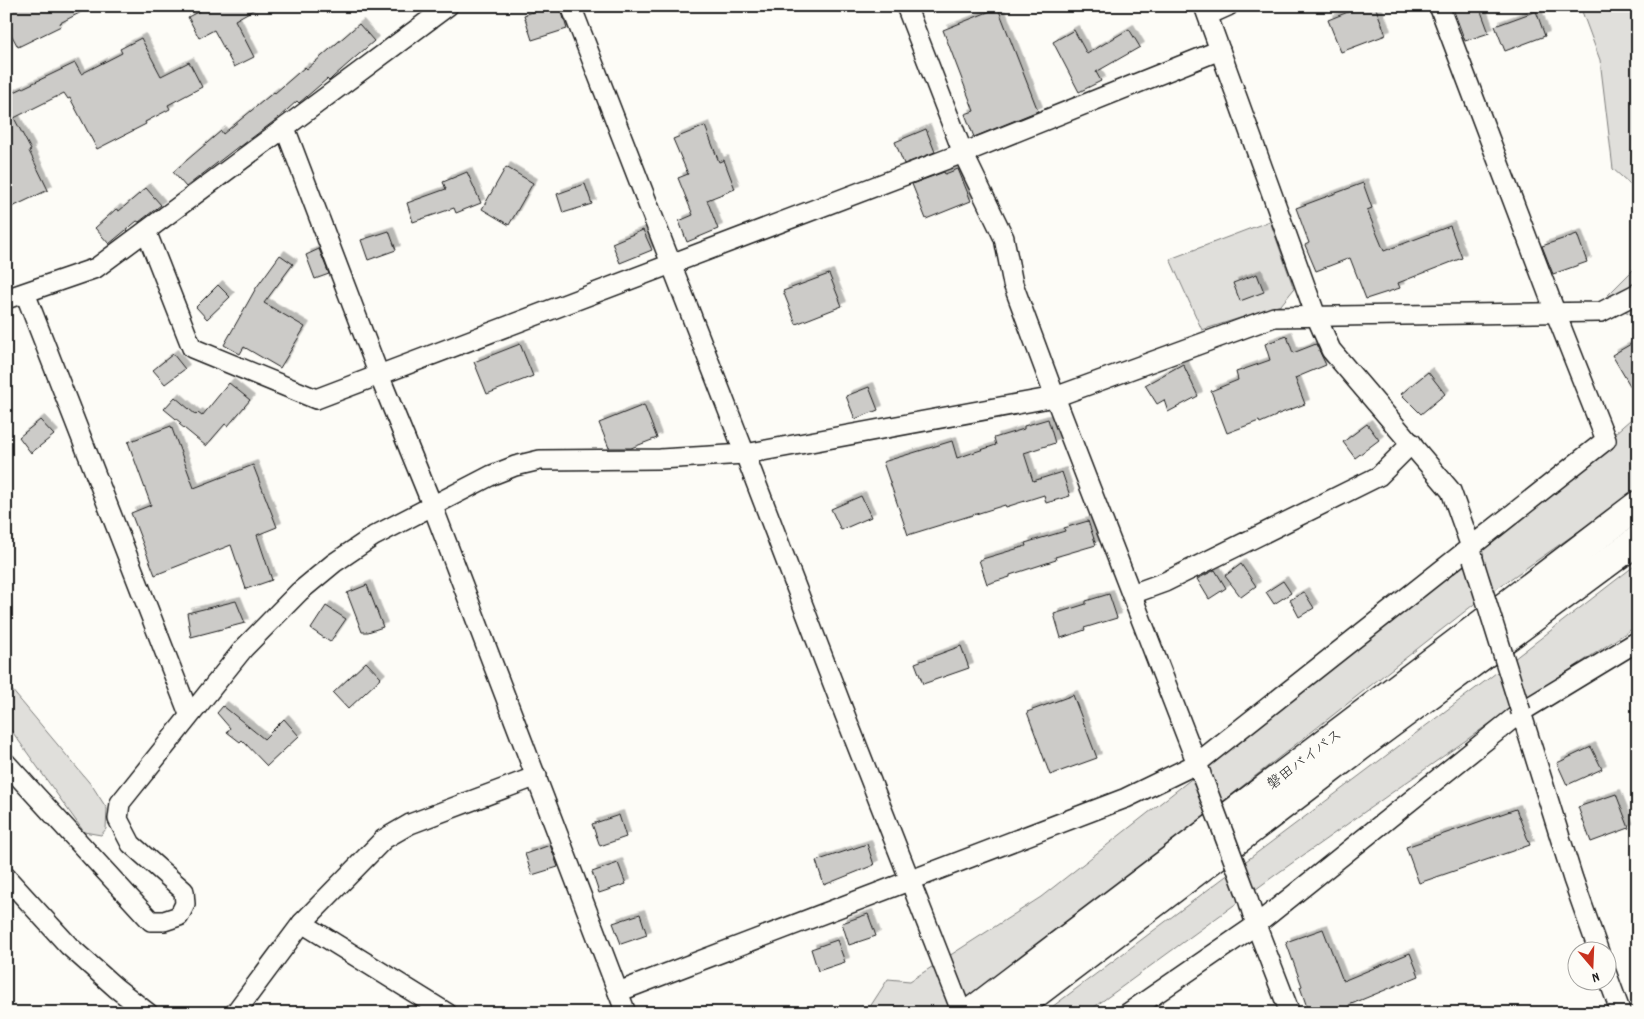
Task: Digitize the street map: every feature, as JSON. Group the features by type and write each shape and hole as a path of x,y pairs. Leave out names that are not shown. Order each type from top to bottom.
{"highway":[{"name":"磐田バイパス","path":"970,1013 1638,505"},
{"name":"磐田バイパス","path":"1010,1013 1371,738 1638,540"}],"street":[{"path":"6,299 96,268 448,6"},
{"path":"571,6 962,1013"},
{"path":"906,6 963,153 1004,238 1013,284 1055,398 1132,594 1290,1013"},
{"path":"1228,6 1206,11 1316,316 1331,350 1451,491 1573,879 1595,942"},
{"path":"618,992 1199,771 1472,553 1606,440 1439,6"},
{"path":"146,231 192,348 316,398 963,153 1220,50"},
{"path":"285,128 379,375 433,507 537,776 626,1013"},
{"path":"25,293 189,714"},
{"path":"6,763 151,921 164,921 179,916 185,904 184,891 131,844 118,819 120,803 189,714 244,648 299,592 334,563 374,536 492,475 515,466 540,460 660,459 745,454 1055,398 1274,316 1601,312 1638,293"},
{"path":"1132,594 1165,582 1379,476 1412,443"},
{"path":"1128,1013 1256,926 1521,712 1638,640"},
{"path":"235,1013 302,923 384,840 410,824 537,776"},
{"path":"6,877 69,946 116,988 148,1013"},
{"path":"302,923 447,1013"},
{"path":"1613,992 1621,1013"}],"shaded area":[{"path":"1580,6 1638,6 1638,191 1613,169 1600,60"},
{"path":"1270,221 1294,289 1281,305 1202,330 1170,259"},
{"path":"1638,265 1638,317 1602,301"},
{"path":"1638,413 1638,490 1473,605 954,1013 866,1013 888,979 910,981 1041,897 1460,568"},
{"path":"1638,563 1638,625 1506,712 1278,873 1086,1013 1044,1013 1492,676"},
{"path":"6,683 93,787 107,809 106,829 101,835 84,832 6,723"}],"building":[{"path":"6,6 93,6 60,23 61,26 18,47 6,25"},
{"path":"209,6 260,6 235,20 254,57 234,67 214,30 199,38 188,17"},
{"path":"551,6 560,6 567,29 532,40 524,15"},
{"path":"1363,6 1375,6 1386,35 1341,52 1328,20"},
{"path":"1452,6 1479,6 1489,33 1465,41"},
{"path":"998,8 1038,111 974,137 965,114 974,111 943,30"},
{"path":"1536,11 1545,36 1505,51 1495,26"},
{"path":"359,24 374,41 329,81 327,79 299,103 297,101 277,119 186,187 173,172 221,131 223,134 305,67 307,69"},
{"path":"1129,29 1140,47 1096,72 1101,81 1079,92 1053,42 1074,30 1087,54"},
{"path":"141,38 161,76 189,62 202,87 168,105 170,109 145,122 146,124 97,149 70,98 68,99 64,93 14,118 31,150 29,151 48,190 6,210 6,96 75,63 81,74 122,53 120,49"},
{"path":"705,126 719,162 724,160 735,189 707,200 718,229 687,242 679,221 693,215 678,178 688,174 673,139"},
{"path":"926,129 935,152 904,164 895,142"},
{"path":"506,167 533,183 509,225 482,209"},
{"path":"958,169 971,201 926,219 912,184"},
{"path":"467,172 481,203 456,213 454,208 413,222 407,203 446,189 443,182"},
{"path":"1363,183 1372,208 1367,210 1384,251 1450,226 1462,258 1398,283 1400,288 1366,299 1350,258 1316,271 1305,245 1309,243 1296,208"},
{"path":"585,184 592,204 563,213 557,194"},
{"path":"146,188 161,205 139,222 137,221 109,244 95,228 116,209 119,211"},
{"path":"643,230 652,250 620,263 612,243"},
{"path":"389,231 396,250 368,260 361,240"},
{"path":"1577,234 1587,262 1553,274 1542,246"},
{"path":"319,249 329,274 315,279 306,255"},
{"path":"280,255 293,264 264,303 305,327 280,368 244,347 240,354 224,345 256,288"},
{"path":"829,274 842,306 796,324 783,291"},
{"path":"1257,274 1264,292 1240,301 1233,283"},
{"path":"218,285 230,297 207,319 196,307"},
{"path":"1287,336 1293,353 1316,344 1326,365 1295,378 1305,404 1260,423 1259,421 1227,433 1211,391 1238,380 1236,372 1270,360 1265,344"},
{"path":"1638,340 1638,399 1612,355"},
{"path":"520,344 533,376 487,394 474,362"},
{"path":"173,354 185,369 165,384 153,370"},
{"path":"1183,364 1198,396 1168,412 1164,400 1157,404 1145,385"},
{"path":"1428,372 1445,394 1421,414 1401,394"},
{"path":"229,383 250,400 228,426 225,424 206,446 164,409 175,397 196,415 198,413 202,416"},
{"path":"869,387 878,410 855,419 846,396"},
{"path":"644,405 657,438 631,448 609,448 599,423"},
{"path":"1048,419 1055,443 1024,453 1033,481 1062,472 1070,496 1046,503 1044,495 908,535 883,462 952,441 957,458 996,445 994,438"},
{"path":"40,420 54,435 31,453 19,437"},
{"path":"1367,424 1379,440 1355,458 1343,442"},
{"path":"171,426 194,488 253,465 277,527 257,535 272,580 246,589 231,545 155,575 131,513 151,505 128,442"},
{"path":"861,496 871,517 841,530 831,509"},
{"path":"1088,521 1096,545 1055,557 1056,560 987,584 979,560 1026,546 1025,543 1065,531 1064,528"},
{"path":"1241,564 1256,586 1241,597 1225,576"},
{"path":"1215,570 1226,588 1209,599 1197,579"},
{"path":"1283,581 1291,593 1274,604 1266,592"},
{"path":"367,585 383,627 362,632 347,593"},
{"path":"1304,592 1314,608 1299,617 1290,600"},
{"path":"1109,594 1117,618 1084,628 1085,630 1061,638 1054,614 1086,604 1086,601"},
{"path":"236,601 245,623 191,637 187,613"},
{"path":"326,606 346,619 330,642 311,629"},
{"path":"961,646 969,668 923,684 915,663"},
{"path":"366,662 381,678 348,709 333,693"},
{"path":"1073,695 1097,758 1050,775 1027,712"},
{"path":"223,706 264,739 284,719 299,736 267,766 242,740 240,742 227,732 230,728 217,713"},
{"path":"1591,747 1602,769 1567,785 1557,763"},
{"path":"1616,794 1629,828 1591,842 1578,807"},
{"path":"1516,809 1530,845 1419,883 1406,847"},
{"path":"619,815 626,837 600,846 592,824"},
{"path":"867,844 874,865 824,885 816,861"},
{"path":"550,845 558,867 532,875 525,854"},
{"path":"618,863 626,884 599,893 592,872"},
{"path":"640,914 647,935 621,944 613,923"},
{"path":"868,914 876,936 849,945 842,923"},
{"path":"1323,929 1343,981 1410,953 1419,976 1349,1005 1350,1008 1337,1013 1309,1013 1300,987 1302,986 1286,942"},
{"path":"837,940 845,962 818,971 811,949"}]}
